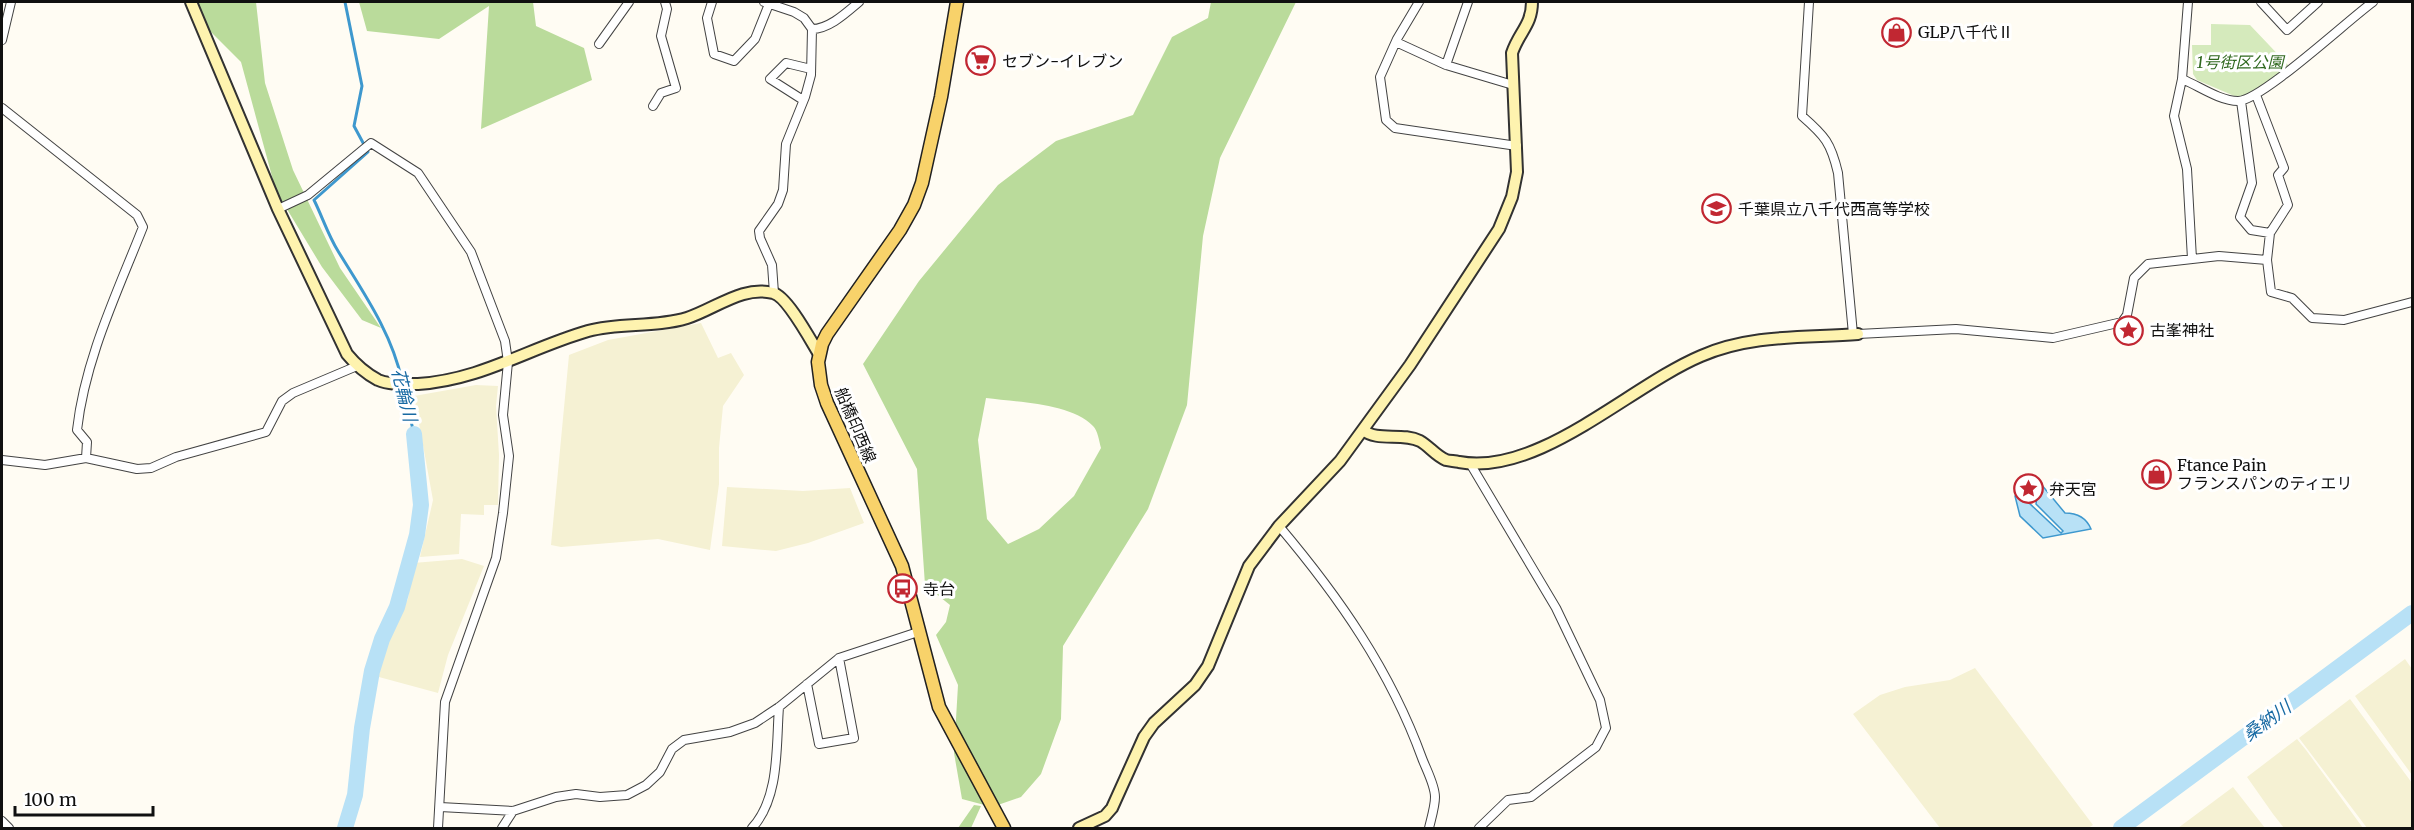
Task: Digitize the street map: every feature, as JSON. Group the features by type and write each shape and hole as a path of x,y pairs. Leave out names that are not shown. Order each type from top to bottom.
{"main road":[{"name":"船橋印西線","path":"957,2 941,97 922,183 914,205 900,230 827,334 819,354 821,385 827,403 895,547 908,585 918,632 939,707 1004,828"}],"street":[{"path":"2,40 11,2"},
{"path":"191,2 278,209 347,354 357,366 380,381 407,384 438,382 472,375 585,332 605,327 658,324 687,318 735,297 754,292 774,293 788,303 819,354"},
{"path":"599,44 629,2"},
{"path":"653,106 661,93 675,88 661,36 667,9 665,2"},
{"path":"712,2 707,18 714,54 734,62 755,39 766,2 794,12 804,18 812,29 811,69 803,100 786,144 783,190 778,204 759,231 772,265 774,293"},
{"path":"812,29 819,29 835,21 859,2"},
{"path":"1419,2 1396,42 1380,77 1386,120 1395,128 1517,146"},
{"path":"1446,65 1468,2"},
{"path":"1079,828 1100,824 1112,808 1143,737 1154,723 1195,685 1208,666 1249,566 1279,526 1333,469 1363,430 1410,365 1499,229 1512,197 1517,172 1512,53 1532,16 1532,2"},
{"path":"1809,2 1803,116 1822,134 1832,148 1834,156 1838,173 1856,334"},
{"path":"2188,2 2182,79 2174,116 2187,169 2192,259"},
{"path":"2260,2 2287,30 2318,2"},
{"path":"2182,79 2227,99 2241,101 2256,95 2273,84 2373,2"},
{"path":"1396,42 1446,65 1513,85"},
{"path":"803,100 770,79 786,63 811,69"},
{"path":"2256,95 2284,168 2278,175 2288,205 2270,233 2267,260 2271,292 2292,298 2312,318 2344,320 2412,302"},
{"path":"2241,101 2252,183 2240,217 2251,230 2270,233"},
{"path":"2,108 137,215 143,227 94,350 80,402 77,430 87,442 86,458"},
{"path":"278,209 308,195 371,143 418,173 471,252 506,341 508,362 503,415 509,456 503,513 496,558 445,702 438,828"},
{"path":"1363,430 1369,435 1420,441 1445,460 1471,465 1510,460 1551,441 1691,360 1731,345 1750,341 1956,329 2037,338 2065,336 2122,322 2127,315 2134,278 2148,264 2219,256 2267,260"},
{"path":"2,460 45,465 86,458 137,469 151,468 176,457 266,432 282,401 293,393 357,366"},
{"path":"1471,465 1556,608 1600,700 1606,720 1606,728 1596,747 1531,797 1508,800 1479,828"},
{"path":"1279,526 1350,615 1384,674 1414,737 1435,796 1429,828"},
{"path":"440,807 513,811 556,797 576,794 600,797 627,795 646,785 660,772 672,749 684,740 730,732 755,723 779,707 839,658 918,632"},
{"path":"807,684 819,744 854,738 839,658"},
{"path":"752,828 757,824 771,793 779,707"},
{"path":"502,828 513,811"},
{"path":"2,821 9,828"}],"shaded area":[{"path":"701,323 718,358 731,353 744,375 723,406 719,448 719,484 710,550 658,539 561,547 551,545 569,355 608,340"},
{"path":"476,385 498,386 496,406 499,455 498,505 484,505 484,515 461,514 459,554 420,557 433,500 414,396"},
{"path":"727,487 803,491 850,488 864,523 808,543 776,551 722,546"},
{"path":"462,559 484,566 448,655 438,693 379,677 380,661 386,641 408,599 413,563"},
{"path":"2405,659 2412,669 2412,775 2355,696"},
{"path":"1975,668 2093,825 2088,828 1940,828 1853,714 1880,695 1905,687 1950,680"},
{"path":"2350,699 2412,783 2412,828 2367,828 2299,738"},
{"path":"2297,739 2363,828 2284,828 2273,814 2247,777"},
{"path":"2233,787 2265,828 2178,828"}],"green space":[{"path":"196,2 256,2 265,83 293,170 340,268 381,328 362,320 322,267 276,191 241,62 207,28"},
{"path":"359,2 533,2 536,26 584,48 592,80 481,129 489,6 439,39 367,31"},
{"path":"1211,2 1296,2 1220,158 1203,236 1187,405 1148,509 1063,646 1061,719 1041,774 1021,797 992,807 962,799 954,753 958,685 936,635 946,622 950,605 925,585 917,469 863,364 919,281 998,185 1056,141 1133,115 1172,37 1208,18","holes":["986,398 1043,405 1071,412 1093,426 1101,448 1074,496 1039,529 1008,544 987,519 978,440"]},
{"name":"1号街区公園","path":"2211,24 2250,25 2289,66 2267,84 2239,98 2197,80 2193,74 2192,45 2211,45"},
{"path":"974,805 981,806 971,828 958,828"}],"water":[{"path":"2029,478 2036,478 2065,513 2081,516 2091,529 2043,538 2020,516 2015,496 2023,494 2028,502 2061,533 2063,531 2036,504 2038,490"}],"waterway":[{"name":"花輪川","path":"345,2 362,86 354,126 368,152 314,200 334,245 367,297 384,330 402,381"},
{"name":"花輪川","path":"403,387 414,434"},
{"name":"花輪川","path":"345,828 355,795 362,728 372,671 382,639 397,607 417,535 421,505 414,434"},
{"name":"桑納川","path":"2121,828 2412,613"}],"place":[{"name":"GLP八千代Ⅱ","path":"1897,32"},
{"name":"セブン-イレブン","path":"981,61"},
{"name":"千葉県立八千代西高等学校","path":"1717,209"},
{"name":"古峯神社","path":"2129,330"},
{"name":"Ftance Pain フランスパンのティエリ","path":"2156,474"},
{"name":"弁天宮","path":"2028,489"},
{"name":"寺台","path":"902,589"}]}
